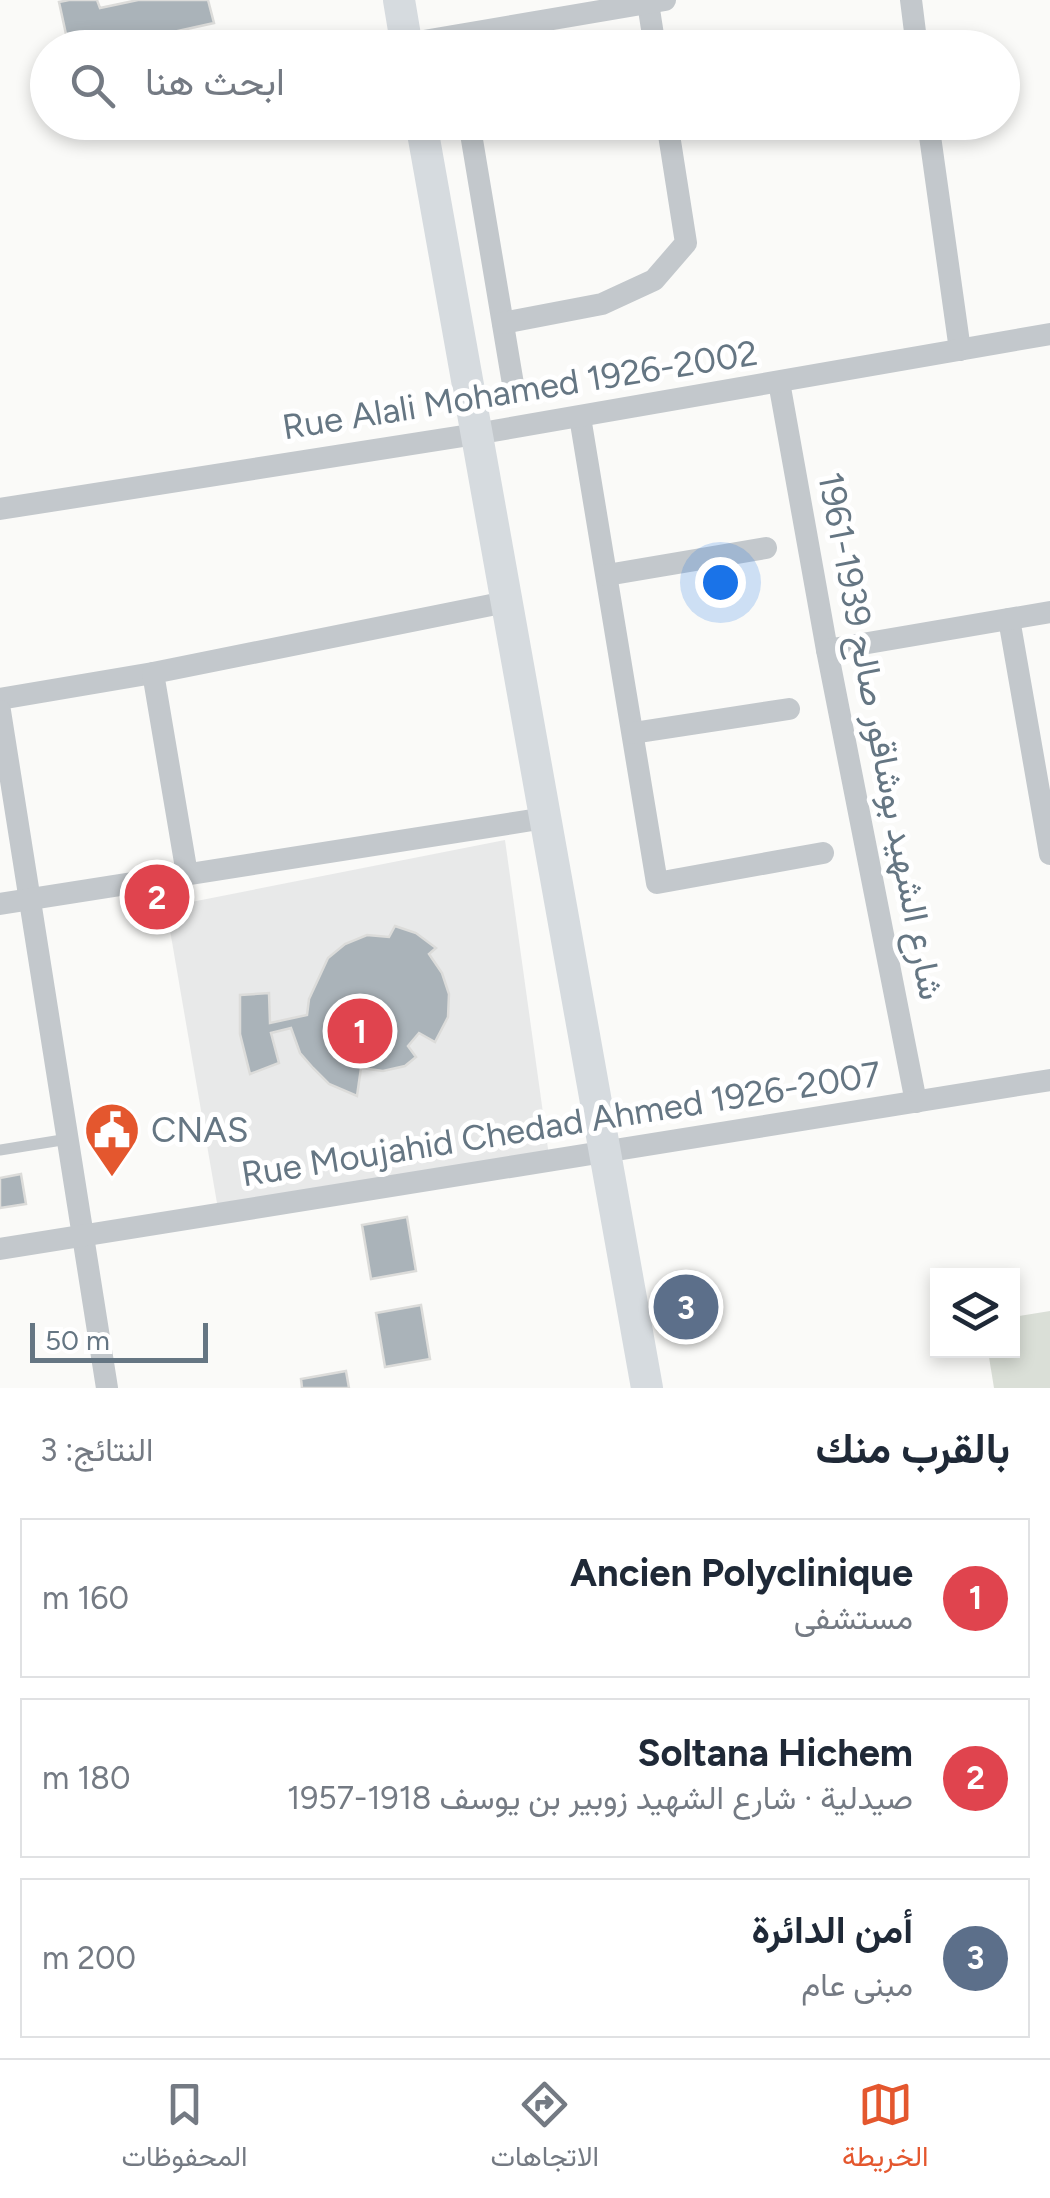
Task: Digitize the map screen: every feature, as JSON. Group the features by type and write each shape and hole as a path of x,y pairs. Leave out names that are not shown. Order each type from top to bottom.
{"main road":[{"path":"398,0 404,30"},
{"path":"423,140 646,1388"}],"street":[{"path":"910,0 914,30"},
{"path":"514,30 656,1 655,30"},
{"path":"472,140 513,384"},
{"path":"503,322 602,304 654,280 686,243 670,140"},
{"path":"931,140 960,350"},
{"name":"Rue Alali Mohamed 1926-2002","path":"0,509 476,434 1050,334"},
{"name":"شارع الشهيد بوشاقور صالح 1939-1961","path":"779,382 916,1102"},
{"path":"580,416 657,883 823,853"},
{"path":"607,574 766,548"},
{"path":"0,699 153,673 506,602"},
{"path":"827,650 1050,612"},
{"path":"1009,618 1050,854"},
{"path":"153,673 187,874"},
{"path":"633,733 790,709"},
{"path":"0,712 7,805 30,899 108,1388"},
{"path":"0,904 545,818"},
{"name":"Rue Moujahid Chedad Ahmed 1926-2007","path":"0,1250 1050,1080"}],"lane":[{"path":"0,1150 68,1139"}],"shaded area":[{"path":"505,840 549,1156 218,1209 166,907"},
{"path":"1050,1311 1050,1388 994,1388 989,1358 1020,1358 1020,1316"}],"building":[{"path":"97,0 100,8 138,0 208,0 214,23 182,30 65,30 59,2"},
{"path":"395,926 416,933 436,948 429,954 442,973 449,994 448,1017 435,1042 419,1033 408,1046 416,1057 405,1066 383,1071 361,1068 357,1096 329,1084 313,1068 300,1053 291,1028 271,1033 279,1063 250,1074 240,1034 240,995 269,993 270,1023 307,1015 309,999 328,958 345,944 367,935 389,937"},
{"path":"21,1174 26,1204 0,1208 0,1178"},
{"path":"407,1217 416,1271 371,1279 362,1225"},
{"path":"421,1305 430,1359 385,1367 376,1313"},
{"path":"346,1371 349,1388 302,1388 301,1379"}],"place":[{"name":"Soltana Hichem","path":"157,897"},
{"name":"Ancien Polyclinique","path":"360,1031"},
{"name":"CNAS","path":"112,1179"},
{"name":"أمن الدائرة","path":"686,1307"}]}
